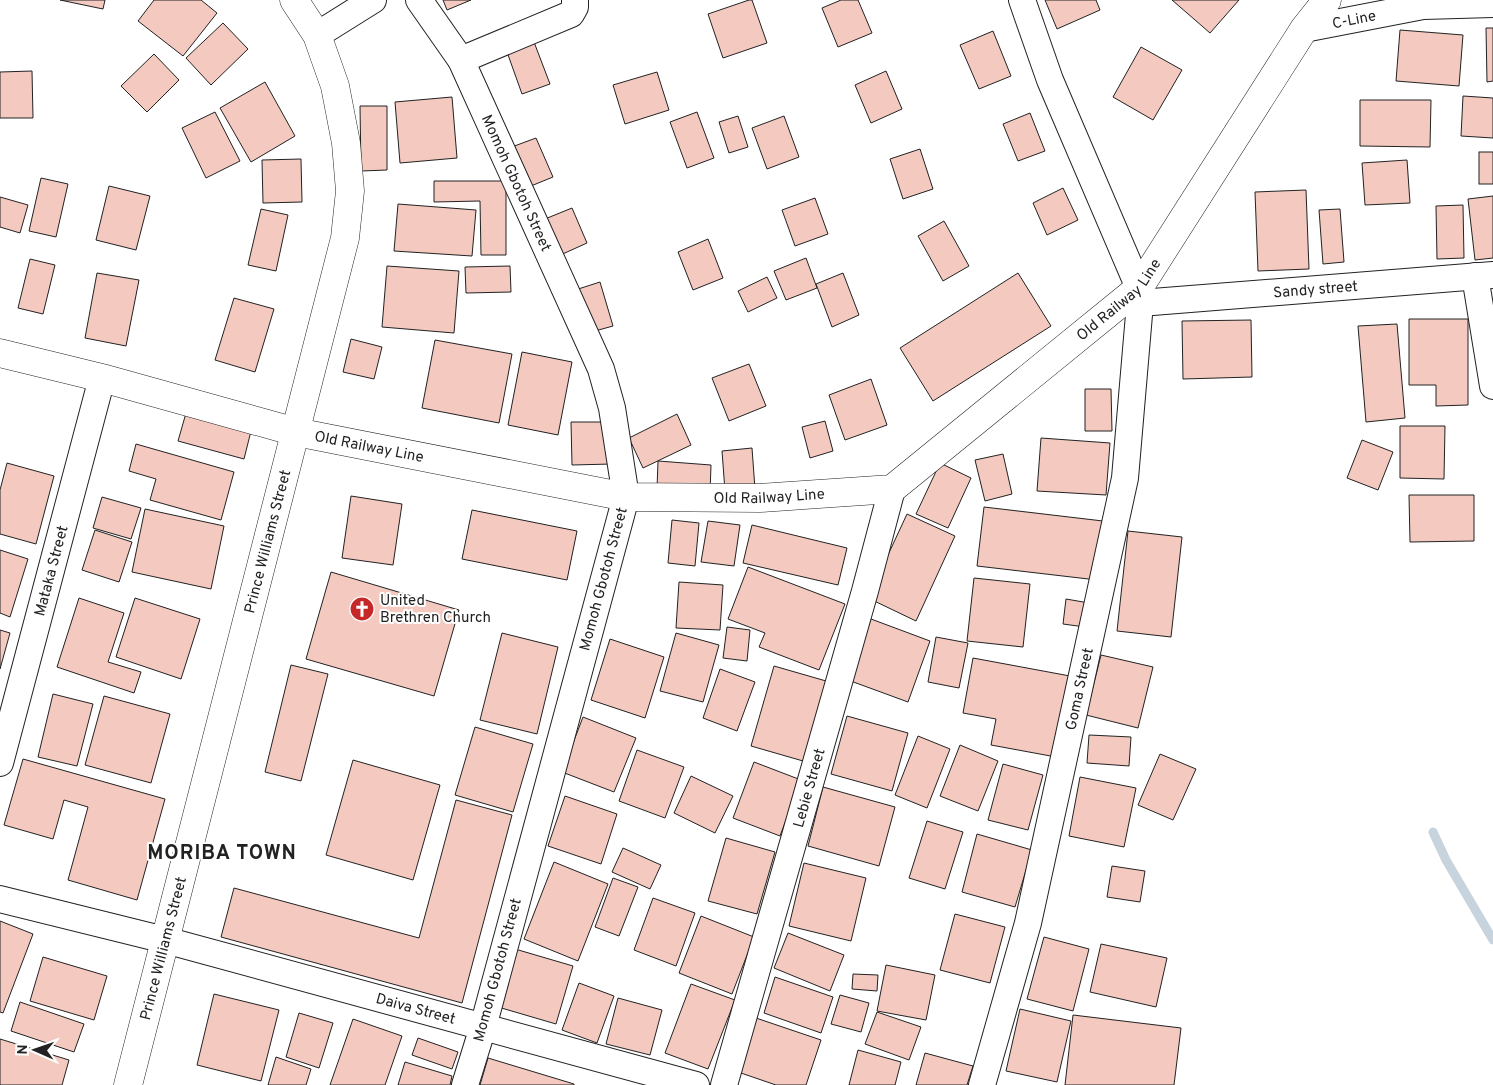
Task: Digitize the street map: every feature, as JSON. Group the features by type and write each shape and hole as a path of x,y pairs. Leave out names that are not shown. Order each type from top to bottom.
{"street":[{"name":"Prince Williams Street","path":"128,1085 345,238 350,191 346,143 335,86 317,34 294,0"},
{"path":"317,34 373,0"},
{"name":"Momoh Gbotoh Street","path":"419,0 461,60 601,369 612,408 626,497 483,1027 464,1085"},
{"path":"461,60 571,14 575,7 575,0"},
{"path":"1022,0 1050,80 1139,296"},
{"name":"Old Railway Line","path":"0,353 102,378 296,432 626,497 760,498 892,490 1139,296 1304,29 1327,0"},
{"name":"C-Line","path":"1304,29 1424,6 1493,4"},
{"path":"1484,275 1493,386"},
{"name":"Sandy street","path":"1139,296 1484,275"},
{"name":"Goma Street","path":"982,1085 1028,924 1125,478 1139,296"},
{"name":"Mataka Street","path":"0,763 102,378"},
{"name":"Lebie Street","path":"724,1085 892,490"},
{"name":"Daiva Street","path":"0,899 165,940 696,1085"}],"building":[{"path":"60,0 105,0 103,9"},
{"path":"154,0 201,0 217,13 183,56 138,21"},
{"path":"443,0 471,0 447,10"},
{"path":"752,0 767,43 723,58 708,14"},
{"path":"841,0 858,0 872,33 838,47 822,8"},
{"path":"1045,0 1096,0 1100,10 1057,29"},
{"path":"1172,0 1239,0 1210,33"},
{"path":"223,23 248,49 211,85 186,58"},
{"path":"1486,28 1493,28 1493,81 1487,82"},
{"path":"1400,30 1463,35 1459,86 1396,81"},
{"path":"993,31 1011,76 979,89 960,45"},
{"path":"534,42 550,84 522,94 507,52"},
{"path":"1141,47 1182,70 1153,120 1113,97"},
{"path":"154,54 179,80 147,112 121,86"},
{"path":"32,71 33,118 0,118 0,72"},
{"path":"886,71 902,109 871,123 855,85"},
{"path":"657,72 669,110 625,124 613,85"},
{"path":"265,82 295,136 251,162 220,108"},
{"path":"1463,96 1493,98 1493,138 1461,136"},
{"path":"452,97 457,158 400,163 395,102"},
{"path":"1360,100 1431,100 1430,147 1360,146"},
{"path":"360,106 387,106 387,170 361,171"},
{"path":"215,112 240,161 206,178 182,128"},
{"path":"697,112 714,158 687,168 670,122"},
{"path":"1030,113 1045,151 1018,161 1003,124"},
{"path":"738,116 748,147 729,153 719,122"},
{"path":"784,116 799,157 767,169 752,128"},
{"path":"536,138 553,177 526,188 509,148"},
{"path":"920,149 933,189 903,199 890,159"},
{"path":"1479,152 1493,152 1493,184 1479,184"},
{"path":"301,159 302,202 263,203 262,160"},
{"path":"1407,160 1410,203 1365,205 1362,163"},
{"path":"41,178 68,184 56,237 29,231"},
{"path":"434,181 506,181 506,255 481,255 480,201 434,202"},
{"path":"109,186 150,196 136,250 96,240"},
{"path":"1063,188 1078,220 1047,235 1033,203"},
{"path":"1306,190 1309,269 1258,271 1255,192"},
{"path":"1493,196 1493,258 1475,260 1468,199"},
{"path":"0,197 28,205 20,233 0,227"},
{"path":"815,198 828,234 795,246 782,210"},
{"path":"398,204 476,210 472,256 394,251"},
{"path":"1463,205 1464,258 1437,259 1436,206"},
{"path":"572,208 587,243 556,257 540,221"},
{"path":"261,209 288,215 276,271 248,265"},
{"path":"1340,209 1344,262 1323,264 1319,210"},
{"path":"944,221 969,266 943,281 918,236"},
{"path":"708,239 723,278 693,290 678,252"},
{"path":"806,258 817,288 786,300 774,271"},
{"path":"30,259 55,265 43,314 18,308"},
{"path":"387,266 459,271 454,333 382,327"},
{"path":"510,266 511,292 466,293 465,267"},
{"path":"97,273 139,280 126,346 85,338"},
{"path":"843,273 859,315 832,327 816,284"},
{"path":"1018,273 1051,326 933,401 900,348"},
{"path":"767,277 777,298 748,312 738,291"},
{"path":"600,282 613,326 584,334 572,291"},
{"path":"234,298 274,309 255,372 215,360"},
{"path":"1409,319 1468,319 1468,405 1436,406 1436,385 1409,385"},
{"path":"1251,320 1252,377 1183,379 1182,321"},
{"path":"1397,324 1405,418 1366,422 1358,326"},
{"path":"351,339 382,347 374,379 343,372"},
{"path":"435,340 512,354 499,423 422,408"},
{"path":"522,352 572,362 558,435 508,425"},
{"path":"749,364 766,406 729,421 712,378"},
{"path":"871,379 887,425 845,440 829,395"},
{"path":"1085,389 1111,389 1112,431 1085,431"},
{"path":"186,413 251,431 244,459 178,441"},
{"path":"677,414 691,445 643,468 629,438"},
{"path":"825,421 833,451 810,458 802,427"},
{"path":"571,422 612,422 612,464 572,465"},
{"path":"1400,426 1445,426 1444,479 1400,478"},
{"path":"1041,438 1110,443 1106,495 1037,491"},
{"path":"1362,440 1393,452 1378,490 1347,478"},
{"path":"136,444 234,472 221,520 150,500 156,479 129,471"},
{"path":"752,448 755,489 725,491 722,451"},
{"path":"1003,454 1012,494 985,501 975,460"},
{"path":"658,461 711,465 710,493 657,489"},
{"path":"7,463 54,476 36,544 0,534 0,490"},
{"path":"940,463 971,478 948,528 916,514"},
{"path":"1409,495 1474,495 1474,541 1410,542"},
{"path":"351,496 402,504 393,565 342,558"},
{"path":"102,497 141,508 131,539 93,528"},
{"path":"984,507 1103,521 1097,580 977,566"},
{"path":"145,509 224,526 211,589 132,572"},
{"path":"472,510 577,531 567,580 462,559"},
{"path":"907,514 955,536 916,621 868,598"},
{"path":"672,520 699,523 695,566 668,563"},
{"path":"708,521 740,525 734,566 701,562"},
{"path":"752,525 847,548 838,585 743,563"},
{"path":"95,530 132,542 119,582 82,570"},
{"path":"1128,531 1182,537 1171,637 1117,631"},
{"path":"0,550 28,559 10,617 0,613"},
{"path":"748,567 845,604 819,670 759,647 765,633 728,619"},
{"path":"331,572 459,610 434,696 306,659"},
{"path":"974,578 1030,584 1023,647 967,641"},
{"path":"679,582 723,585 720,630 676,628"},
{"path":"79,598 124,613 108,662 141,672 134,693 57,667"},
{"path":"135,598 200,619 181,679 116,657"},
{"path":"1066,599 1089,603 1085,627 1063,624"},
{"path":"871,619 930,641 908,702 848,680"},
{"path":"727,627 750,630 747,661 723,658"},
{"path":"0,630 10,633 0,669"},
{"path":"502,633 558,647 537,734 480,720"},
{"path":"676,633 719,645 703,702 660,691"},
{"path":"936,637 968,643 959,688 928,682"},
{"path":"610,639 664,657 645,718 591,700"},
{"path":"1101,655 1153,667 1138,728 1086,715"},
{"path":"973,658 1070,676 1056,757 991,745 996,719 963,713"},
{"path":"291,665 328,674 301,781 265,772"},
{"path":"774,666 833,683 810,763 751,746"},
{"path":"720,669 755,682 737,731 703,718"},
{"path":"53,694 93,704 77,766 38,757"},
{"path":"104,696 170,714 151,783 85,765"},
{"path":"847,716 908,733 892,791 831,774"},
{"path":"583,717 636,738 614,792 562,772"},
{"path":"475,727 533,744 513,812 455,795"},
{"path":"1089,735 1131,737 1129,766 1087,763"},
{"path":"918,736 950,749 927,808 895,795"},
{"path":"960,745 998,761 978,811 940,796"},
{"path":"637,750 684,767 665,818 619,801"},
{"path":"1160,754 1196,769 1173,820 1138,805"},
{"path":"23,759 165,799 137,900 68,880 88,807 64,800 53,839 4,825"},
{"path":"353,760 440,785 413,880 326,855"},
{"path":"754,762 801,780 780,836 733,818"},
{"path":"1003,764 1043,775 1028,830 988,820"},
{"path":"691,776 733,796 715,833 674,813"},
{"path":"1080,777 1136,788 1124,847 1069,836"},
{"path":"823,787 895,807 879,866 808,846"},
{"path":"565,796 617,814 601,864 548,846"},
{"path":"456,800 512,815 462,1003 221,937 234,888 419,938"},
{"path":"927,821 963,832 945,889 909,878"},
{"path":"977,834 1032,850 1015,907 962,892"},
{"path":"726,838 775,852 757,914 708,901"},
{"path":"623,848 661,865 650,889 612,872"},
{"path":"554,862 608,884 578,961 524,939"},
{"path":"804,863 866,878 851,941 789,926"},
{"path":"1112,866 1145,871 1140,902 1107,897"},
{"path":"613,878 638,887 619,936 595,927"},
{"path":"653,898 695,913 676,966 634,950"},
{"path":"955,914 1005,927 990,983 940,970"},
{"path":"701,916 754,937 732,994 679,973"},
{"path":"0,921 33,934 3,1013 0,1012"},
{"path":"788,933 844,955 830,991 774,968"},
{"path":"1044,937 1089,949 1073,1011 1027,999"},
{"path":"1101,944 1167,958 1156,1007 1090,992"},
{"path":"515,949 573,966 556,1024 498,1007"},
{"path":"43,957 107,976 94,1020 30,1001"},
{"path":"886,965 935,975 926,1020 877,1011"},
{"path":"853,974 878,975 877,991 852,989"},
{"path":"775,977 833,997 821,1033 764,1013"},
{"path":"579,983 614,996 597,1043 562,1030"},
{"path":"691,984 735,1000 708,1069 665,1053"},
{"path":"214,994 279,1010 261,1081 197,1065"},
{"path":"840,995 869,1003 861,1032 831,1024"},
{"path":"618,998 662,1010 650,1055 606,1044"},
{"path":"20,1002 84,1024 74,1052 11,1031"},
{"path":"1020,1009 1071,1021 1057,1082 1006,1071"},
{"path":"877,1012 921,1027 909,1060 865,1044"},
{"path":"299,1013 333,1023 319,1068 286,1057"},
{"path":"1073,1015 1181,1028 1174,1085 1065,1085"},
{"path":"753,1017 821,1040 806,1085 776,1085 735,1071"},
{"path":"353,1019 402,1036 385,1085 330,1085"},
{"path":"418,1038 458,1052 452,1069 412,1055"},
{"path":"0,1039 69,1060 62,1085 0,1085"},
{"path":"858,1050 901,1062 895,1085 849,1085"},
{"path":"925,1053 973,1066 967,1085 916,1085"},
{"path":"276,1057 311,1069 306,1085 268,1085"},
{"path":"488,1058 574,1084 574,1085 480,1085"},
{"path":"405,1062 452,1076 450,1085 398,1085"}],"waterway":[{"path":"1433,832 1446,860 1493,940"}],"place":[{"name":"United Brethren Church","path":"362,609"}],"district":[{"name":"MORIBA TOWN","path":"222,852"}]}
